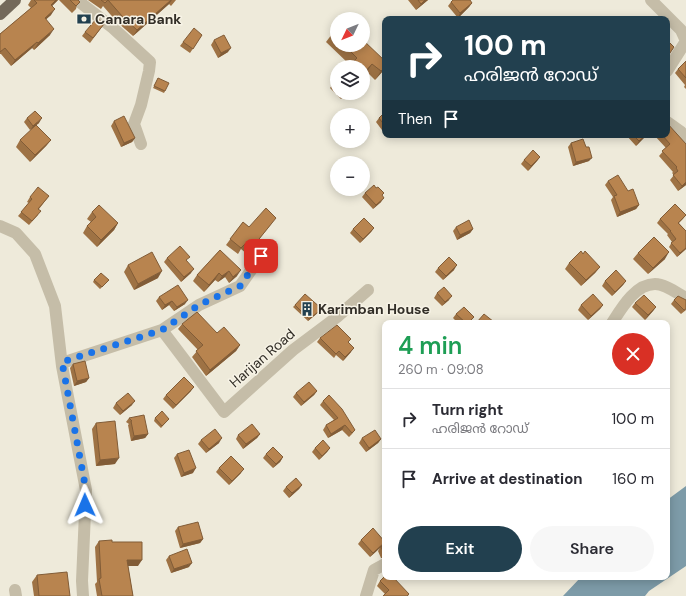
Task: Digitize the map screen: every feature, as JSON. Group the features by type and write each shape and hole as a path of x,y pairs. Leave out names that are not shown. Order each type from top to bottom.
{"main road":[{"path":"0,14 15,0"}],"street":[{"path":"77,0 113,28 150,62 141,106 134,124 141,144"},
{"path":"651,0 667,16"},
{"path":"670,19 681,30 686,41 670,66"},
{"path":"670,124 681,132 686,138"},
{"path":"0,226 16,233 35,254 55,306 62,362 86,490 82,581 83,596"},
{"path":"62,362 162,330 199,305 240,286 261,256"},
{"path":"614,320 625,302 638,291 649,285 663,286 686,298"},
{"name":"Harijan Road","path":"162,330 224,412 293,350 337,317 368,290"},
{"path":"366,596 374,570 382,566"}],"water":[{"path":"686,486 686,566 670,577 670,498"},
{"path":"578,580 665,580 649,591 645,596 563,596"}],"building":[{"path":"34,0 56,0 51,5 55,9 45,18 54,29 15,60 5,48 0,52 0,34 37,3"},
{"path":"70,0 78,0 80,2 76,6"},
{"path":"101,0 108,0 105,3"},
{"path":"108,0 171,0 137,30"},
{"path":"418,0 425,0 421,4"},
{"path":"453,0 470,0 472,3 460,13 451,2"},
{"path":"97,18 104,24 93,38 85,32"},
{"path":"194,28 202,35 193,49 183,42"},
{"path":"224,35 231,48 221,53 214,40"},
{"path":"670,43 674,47 670,53"},
{"path":"370,47 382,58 382,70 381,71 372,64 370,66 370,60 355,60 357,58 351,52 370,52"},
{"path":"686,61 686,78 678,69"},
{"path":"158,78 169,83 165,91 154,86"},
{"path":"35,111 42,118 33,126 27,118"},
{"path":"382,115 382,122 379,118"},
{"path":"124,116 135,138 124,143 114,121"},
{"path":"36,125 51,140 35,155 20,140"},
{"path":"670,126 686,144 686,182 682,186 673,175 678,171 676,168 677,167 662,151 670,144 665,138 670,138"},
{"path":"583,139 586,147 589,147 592,158 576,162 571,143"},
{"path":"533,150 540,157 531,166 524,160"},
{"path":"618,175 628,191 633,189 639,205 620,212 614,196 617,195 608,181"},
{"path":"374,185 384,193 382,195 384,198 376,205 368,196 370,196 370,189"},
{"path":"38,187 49,196 38,209 41,211 32,221 21,212 32,199 30,197"},
{"path":"675,204 686,215 678,223 686,231 686,248 680,253 671,243 676,239 660,219"},
{"path":"99,205 118,223 101,240 87,226 96,217 92,212"},
{"path":"266,208 276,218 251,249 245,244 241,248 230,239 243,222 249,227"},
{"path":"364,218 374,228 363,239 353,229"},
{"path":"469,220 473,229 460,235 456,227"},
{"path":"654,237 669,252 653,268 638,253"},
{"path":"180,246 190,257 186,260 194,269 184,277 167,258"},
{"path":"220,250 241,270 233,277 229,271 222,276 219,273 209,285 197,275"},
{"path":"581,251 583,254 585,251 600,267 586,280 569,263"},
{"path":"152,252 162,271 138,284 128,265"},
{"path":"449,257 457,265 446,276 438,268"},
{"path":"616,270 626,281 615,292 605,281"},
{"path":"101,273 109,280 102,287 94,280"},
{"path":"178,285 188,300 177,307 172,301 165,305 159,297"},
{"path":"444,287 452,296 445,302 437,293"},
{"name":"Karimban House","path":"305,294 322,309 309,319 295,305"},
{"path":"593,294 603,305 591,316 581,305"},
{"path":"644,295 656,307 648,315 635,303"},
{"path":"678,296 686,300 686,309 684,310 674,300"},
{"path":"464,307 474,317 471,320 463,320 456,314"},
{"path":"197,312 217,333 224,327 240,345 210,370 196,351 203,345 182,324"},
{"path":"484,314 492,320 479,320"},
{"path":"337,325 351,339 348,342 354,348 345,357 339,351 336,354 320,338"},
{"path":"85,361 89,378 77,381 73,364"},
{"path":"184,377 194,387 176,405 166,395"},
{"path":"309,382 317,391 304,402 296,393"},
{"path":"128,393 135,401 123,411 116,403"},
{"path":"329,395 342,409 355,430 352,433 345,425 331,434 326,425 338,418 323,401"},
{"path":"162,411 169,419 162,426 155,418"},
{"path":"144,415 148,434 134,436 132,421 129,418"},
{"path":"115,421 119,458 100,460 96,423"},
{"path":"252,424 260,434 246,444 238,435"},
{"path":"215,429 222,438 209,449 201,440"},
{"path":"375,430 381,439 369,448 362,438"},
{"path":"323,440 330,448 322,456 315,448"},
{"path":"273,447 283,457 276,464 266,454"},
{"path":"189,450 196,468 184,473 177,454"},
{"path":"231,456 244,469 232,481 219,468"},
{"path":"296,478 302,485 292,493 286,487"},
{"path":"198,522 203,539 183,544 178,527"},
{"path":"373,528 382,538 382,545 373,553 361,540"},
{"path":"112,540 112,542 142,542 142,560 127,560 133,596 102,596 99,579 101,578 99,541"},
{"path":"187,549 192,563 174,569 169,556"},
{"path":"67,572 70,596 39,596 37,575"},
{"path":"382,579 396,580 409,594 407,596 383,596 389,590 380,581"}],"place":[{"name":"Canara Bank","path":"84,19"},
{"name":"Karimban House","path":"307,309"}],"route":[{"path":"85,505 86,490 62,362 162,330 199,305 240,286 261,256"}]}
